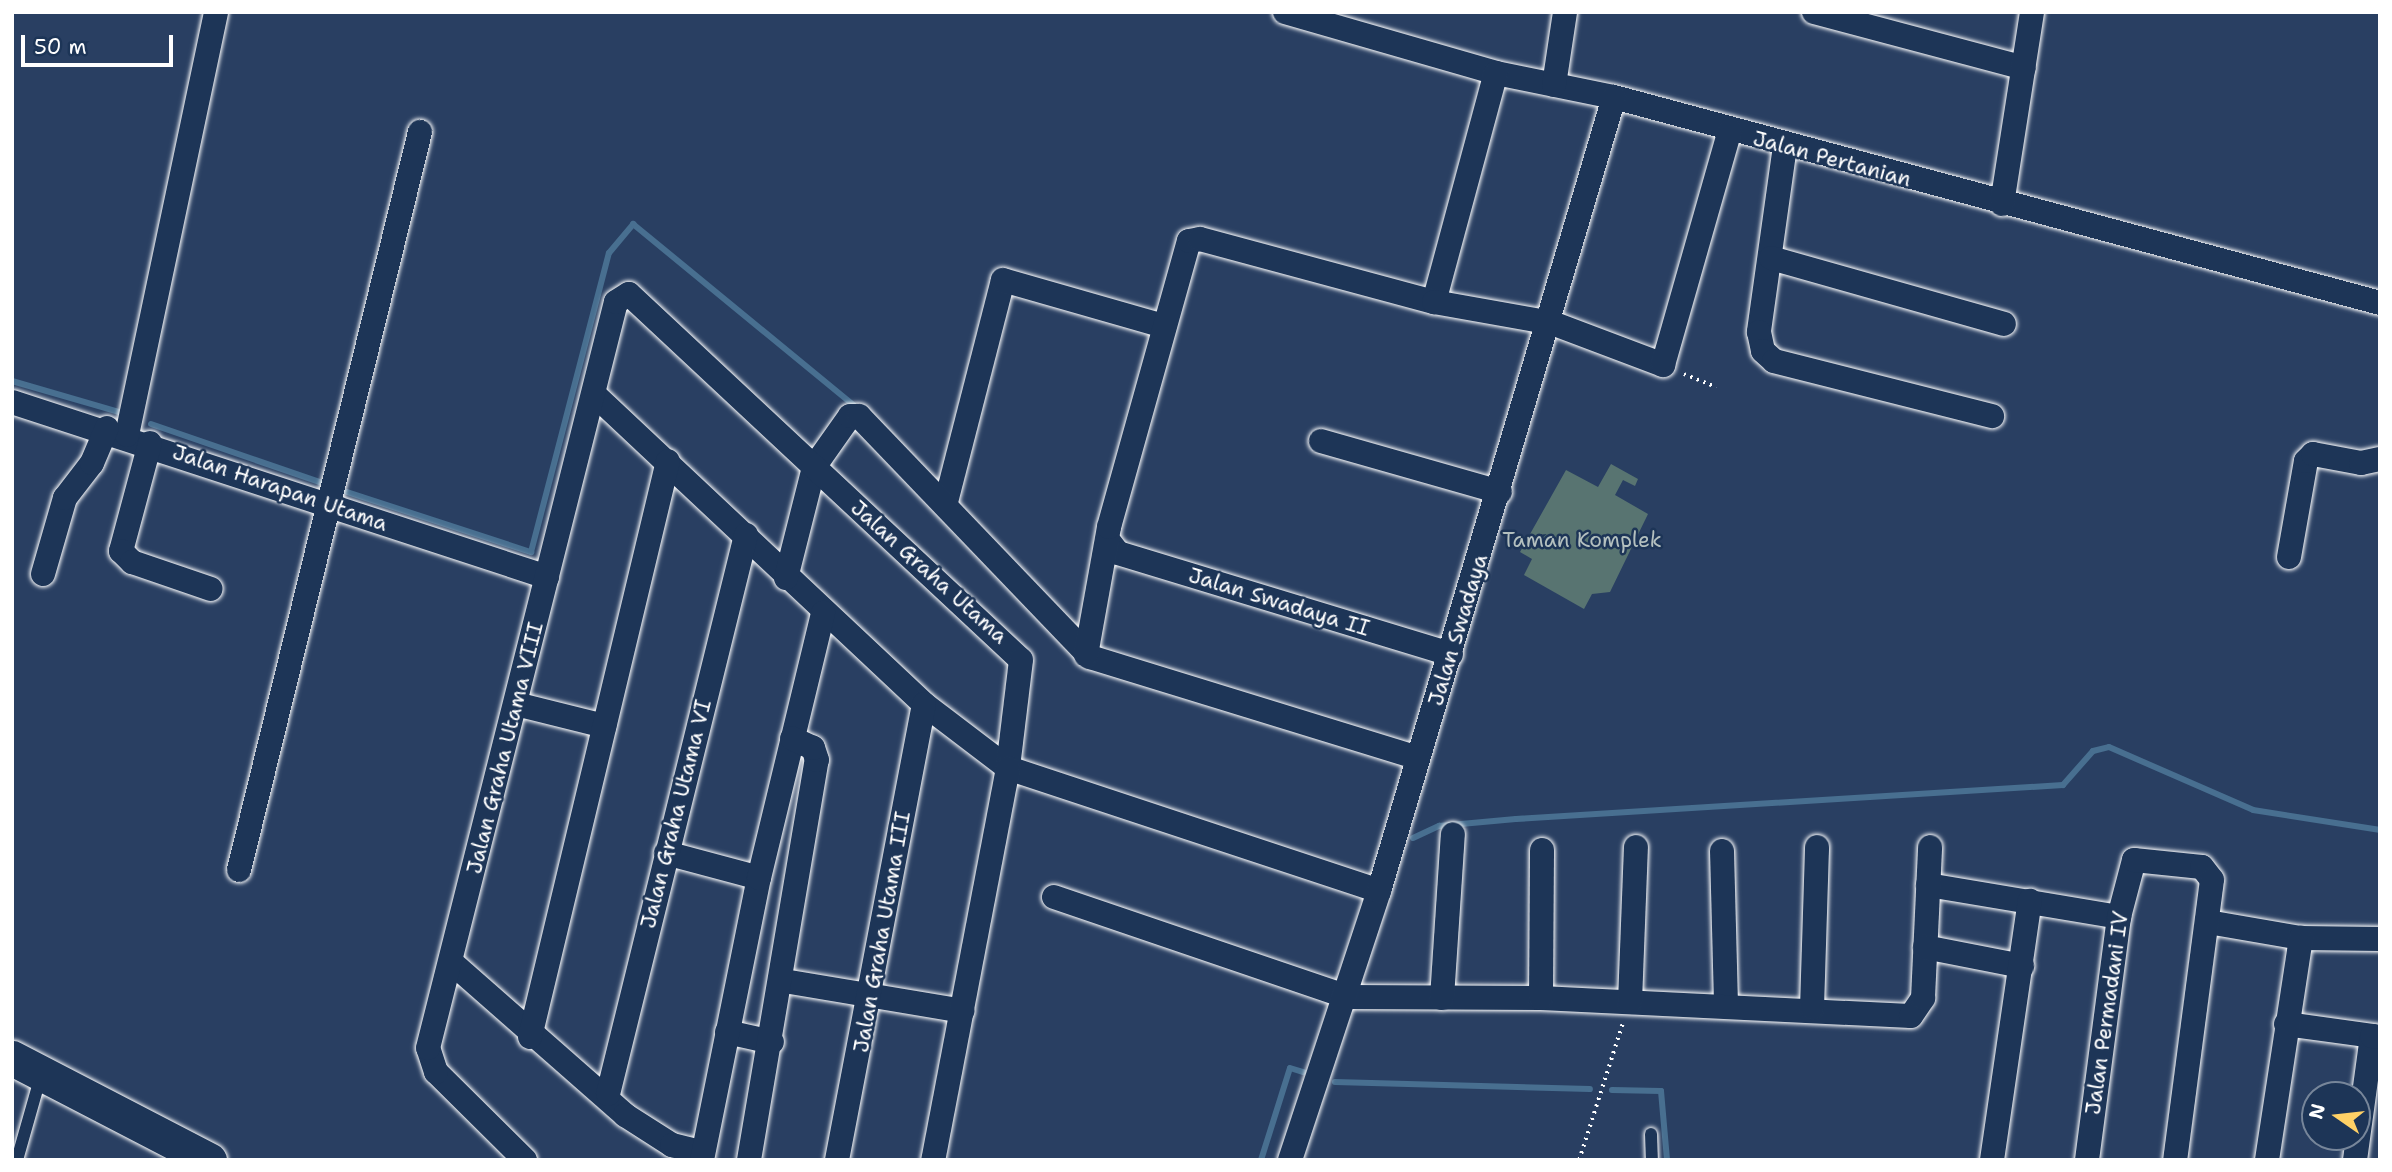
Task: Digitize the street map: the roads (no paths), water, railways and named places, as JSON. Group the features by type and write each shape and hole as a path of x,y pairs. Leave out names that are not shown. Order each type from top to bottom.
{"main road":[{"path":"27,1065 209,1160"}],"street":[{"path":"211,589 131,562 121,551 128,436 216,12"},
{"name":"Jalan Pertanian","path":"1285,12 1496,73 1614,97 1785,146 2380,303"},
{"path":"1554,85 1565,12"},
{"path":"1814,12 2024,68"},
{"path":"2002,204 2032,12"},
{"path":"1434,302 1496,73"},
{"name":"Jalan Swadaya","path":"1290,1160 1347,997 1552,323 1614,97"},
{"path":"1086,654 1111,544 1109,527 1184,249 1194,238 1434,302 1552,323 1663,365 1730,130"},
{"path":"239,870 331,506 420,132"},
{"path":"1785,146 1759,332 1769,359 1992,416"},
{"path":"1771,258 2004,324"},
{"path":"946,502 1003,280 1015,279 1163,326"},
{"name":"Jalan Graha Utama","path":"616,302 629,294 645,302 814,467 1016,651 1023,676 1008,768 933,1160"},
{"name":"Jalan Graha Utama VIII","path":"525,1160 430,1062 451,962 547,577 597,397 616,302"},
{"path":"597,397 746,535 824,614 924,704 1008,768 1379,891"},
{"name":"Jalan Harapan Utama","path":"12,402 128,436 547,577"},
{"path":"786,578 814,467 845,421 865,420 946,502 1086,654 1418,758"},
{"path":"43,574 65,498 92,463 128,436"},
{"path":"1321,441 1500,492"},
{"path":"2289,557 2306,461 2314,454 2361,463 2380,459"},
{"path":"530,1037 668,461"},
{"name":"Jalan Graha Utama VI","path":"608,1094 746,535"},
{"name":"Jalan Swadaya II","path":"1111,544 1118,553 1451,654"},
{"path":"451,962 530,1037 608,1094 656,1136 702,1156 773,820 824,614"},
{"path":"516,704 604,726"},
{"name":"Jalan Graha Utama III","path":"837,1160 873,997 924,704"},
{"path":"749,1160 784,981 817,760 813,748 792,738"},
{"path":"773,820 807,826"},
{"path":"1441,998 1453,834"},
{"path":"1630,1002 1636,847"},
{"path":"1812,1008 1817,847"},
{"path":"1054,897 1347,997 1541,998 1812,1008 1911,1016 1923,998 1930,847"},
{"path":"1541,998 1542,850"},
{"path":"1722,851 1726,1005"},
{"path":"666,853 760,878"},
{"name":"Jalan Permadani IV","path":"2087,1160 2119,917 2129,866 2140,860 2207,870 2213,880 2207,922"},
{"path":"1928,885 2119,917"},
{"path":"1992,1160 2030,901"},
{"path":"2175,1160 2207,922 2301,938 2380,939"},
{"path":"2267,1160 2301,938"},
{"path":"1925,947 2022,966"},
{"path":"784,981 963,1011"},
{"path":"2286,1024 2376,1037 2356,1160"},
{"path":"727,1032 772,1042"}],"lane":[{"path":"17,1160 27,1065"},
{"path":"1651,1134 1652,1160"}],"waterway":[{"path":"347,492 531,552 609,253 633,224 856,407"},
{"path":"12,381 119,412"},
{"path":"151,424 322,483"},
{"path":"1413,838 1439,826 1516,819 2063,785 2093,751 2109,747 2253,810 2380,830"},
{"path":"1261,1160 1290,1068 1303,1072"},
{"path":"1335,1082 1590,1089"},
{"path":"1612,1090 1661,1091 1667,1160"}],"park label":[{"name":"Taman Komplek","path":"1582,540"}]}
